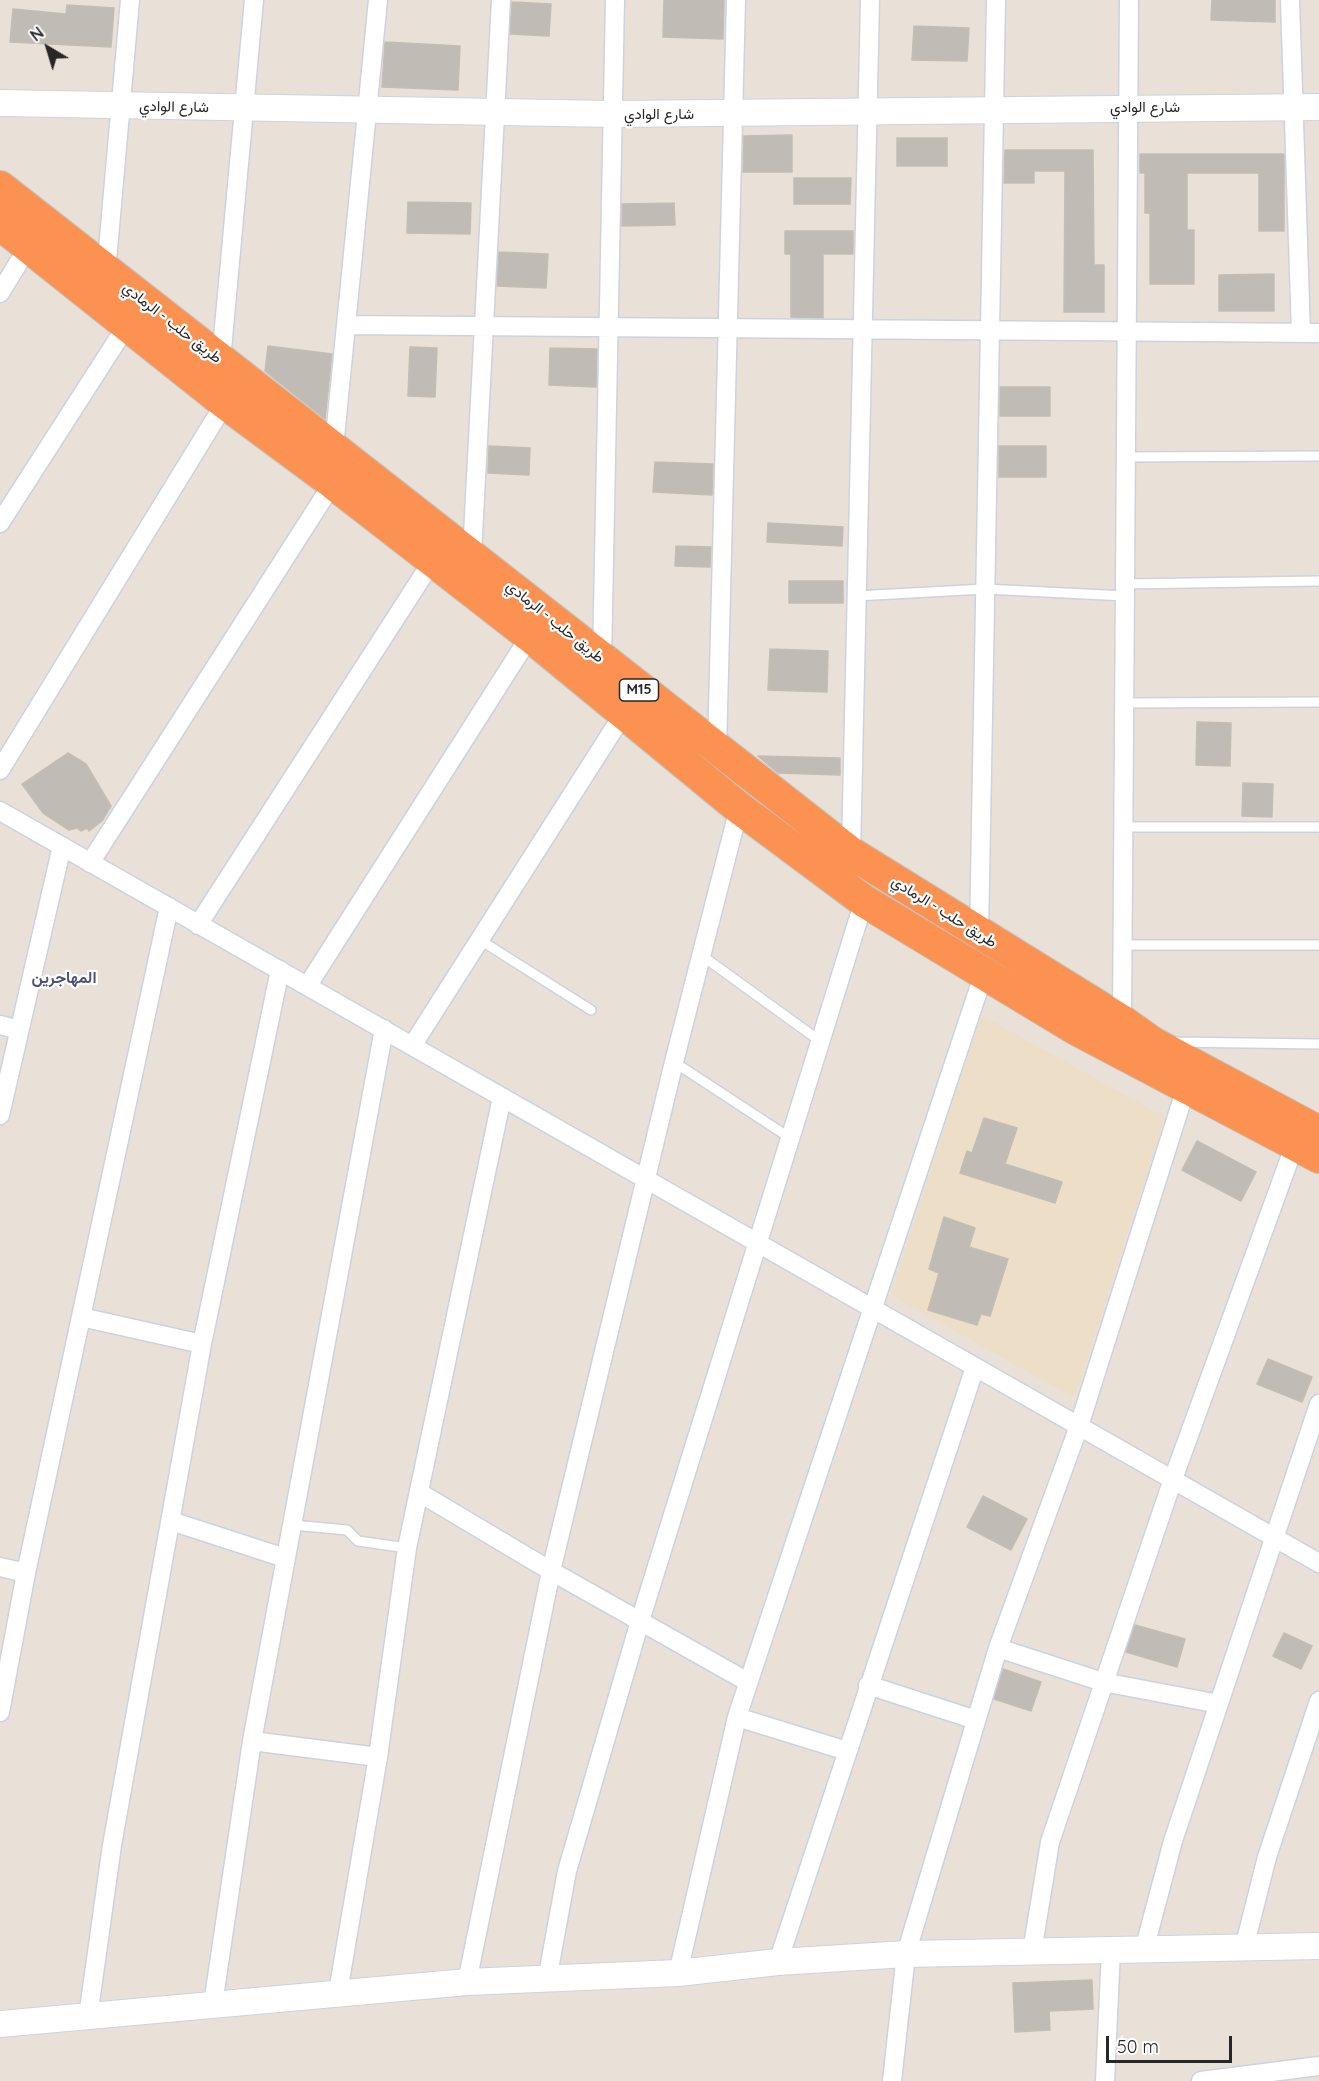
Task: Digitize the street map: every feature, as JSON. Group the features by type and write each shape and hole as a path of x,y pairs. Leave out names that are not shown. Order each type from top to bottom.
{"highway":[{"name":"طريق حلب - الرمادي","path":"0,187 106,272 472,554 602,660 850,853 1122,1021 1311,1144"},
{"name":"طريق حلب - الرمادي","path":"0,224 225,403 333,483 530,636 739,808 864,901 1076,1029 1186,1088 1311,1144"}],"street":[{"path":"106,272 130,0"},
{"path":"220,360 254,0"},
{"path":"334,447 378,0"},
{"path":"472,554 501,0"},
{"path":"602,660 615,0"},
{"path":"717,750 736,0"},
{"path":"850,853 870,0"},
{"path":"979,934 996,0"},
{"path":"1122,1021 1129,0"},
{"path":"346,325 1310,333 1293,106 1290,0"},
{"name":"شارع الوادي","path":"0,104 612,114 994,108 1319,107"},
{"path":"0,293 28,247"},
{"path":"0,523 127,325"},
{"path":"0,770 225,403"},
{"path":"90,863 333,483"},
{"path":"198,924 433,560"},
{"path":"308,985 530,636"},
{"path":"412,1046 624,713"},
{"path":"467,1982 551,1571 674,1062 739,808"},
{"path":"0,811 1319,1563"},
{"path":"0,1115 62,846"},
{"path":"547,1980 567,1871 640,1621 864,901"},
{"path":"0,1712 26,1573 169,907"},
{"path":"88,2017 112,1845 202,1344 280,970"},
{"path":"678,1972 737,1717 875,1308 984,973"},
{"path":"0,1025 19,1030"},
{"path":"213,2004 252,1741 384,1029"},
{"path":"892,2081 906,1954 998,1648 1079,1426 1186,1088"},
{"path":"338,1992 378,1757 407,1548 502,1097"},
{"path":"1032,1952 1050,1842 1173,1479 1311,1144"},
{"path":"81,1317 202,1344"},
{"path":"778,1962 868,1684 975,1367"},
{"path":"1144,1950 1173,1841 1319,1404"},
{"path":"420,1493 551,1571 748,1682"},
{"path":"171,1521 285,1558"},
{"path":"0,1566 26,1573"},
{"path":"998,1648 1103,1683 1219,1704"},
{"path":"868,1684 976,1720"},
{"path":"1244,1948 1267,1857 1319,1701"},
{"path":"737,1717 846,1751"},
{"path":"252,1741 378,1757"},
{"path":"0,2024 467,1982 678,1972 778,1962 906,1954 1319,1947"},
{"path":"1105,2081 1111,1950"},
{"path":"1201,2081 1319,2066"},
{"path":"1318,2081 1319,2076"}],"lane":[{"path":"1126,457 1319,456"},
{"path":"856,596 986,589 1125,590 1319,581"},
{"path":"1124,703 1319,702"},
{"path":"1124,827 1319,827"},
{"path":"480,940 591,1010"},
{"path":"1123,945 1319,945"},
{"path":"701,955 820,1041"},
{"path":"1153,1043 1244,1041 1319,1044"},
{"path":"674,1062 790,1138"},
{"path":"293,1525 347,1530 358,1541 407,1548"}],"shaded area":[{"path":"981,1015 1165,1117 1074,1398 891,1295"}],"building":[{"path":"664,0 724,0 723,39 663,37"},
{"path":"1212,0 1275,0 1275,22 1211,20"},
{"path":"512,2 551,4 549,36 510,34"},
{"path":"67,5 114,8 111,47 10,42 13,9 66,14"},
{"path":"914,26 969,28 967,61 912,60"},
{"path":"385,42 460,46 458,90 382,87"},
{"path":"792,135 792,172 743,172 744,136"},
{"path":"897,138 947,138 947,166 897,166"},
{"path":"1005,150 1093,150 1094,265 1104,265 1104,312 1064,312 1065,171 1034,171 1034,183 1004,183"},
{"path":"1140,154 1284,154 1284,231 1259,231 1259,173 1187,173 1187,230 1194,230 1194,284 1150,284 1150,213 1145,213 1145,173 1140,173"},
{"path":"794,178 851,178 850,204 794,204"},
{"path":"408,202 471,203 470,234 407,233"},
{"path":"674,203 675,225 622,226 622,204"},
{"path":"785,231 853,231 853,254 823,254 823,318 791,317 791,254 785,254"},
{"path":"499,252 548,254 546,288 497,286"},
{"path":"1274,274 1274,311 1219,311 1219,275"},
{"path":"268,346 332,354 325,419 265,371"},
{"path":"410,347 437,348 435,397 408,396"},
{"path":"550,348 597,349 596,387 549,385"},
{"path":"1000,387 1050,387 1050,416 1000,416"},
{"path":"489,446 530,448 529,475 488,473"},
{"path":"999,446 1046,446 1046,477 999,477"},
{"path":"655,462 713,464 712,495 653,492"},
{"path":"768,523 843,527 842,546 767,542"},
{"path":"676,546 711,547 710,567 675,566"},
{"path":"789,581 843,581 843,603 789,603"},
{"path":"770,649 828,651 827,692 768,690"},
{"path":"1197,722 1231,723 1230,766 1196,765"},
{"path":"68,753 86,764 111,806 102,821 89,831 87,828 81,831 77,828 69,830 43,813 22,784"},
{"path":"758,756 840,758 840,775 778,773"},
{"path":"1243,783 1273,784 1272,817 1242,816"},
{"path":"984,1118 1017,1128 1005,1164 1062,1182 1055,1203 960,1173 967,1151 972,1153"},
{"path":"1197,1141 1256,1172 1241,1201 1182,1170"},
{"path":"944,1217 975,1228 969,1247 1008,1259 990,1316 981,1314 977,1325 928,1310 939,1273 929,1269"},
{"path":"1268,1359 1312,1377 1302,1402 1257,1384"},
{"path":"983,1496 1027,1519 1011,1550 967,1527"},
{"path":"1135,1625 1185,1639 1177,1667 1126,1652"},
{"path":"1284,1633 1312,1646 1301,1669 1273,1656"},
{"path":"1003,1669 1041,1682 1031,1711 994,1699"},
{"path":"1092,1980 1093,2009 1049,2011 1050,2030 1015,2032 1013,1983"}],"district":[{"name":"المهاجرين","path":"64,978"}]}
